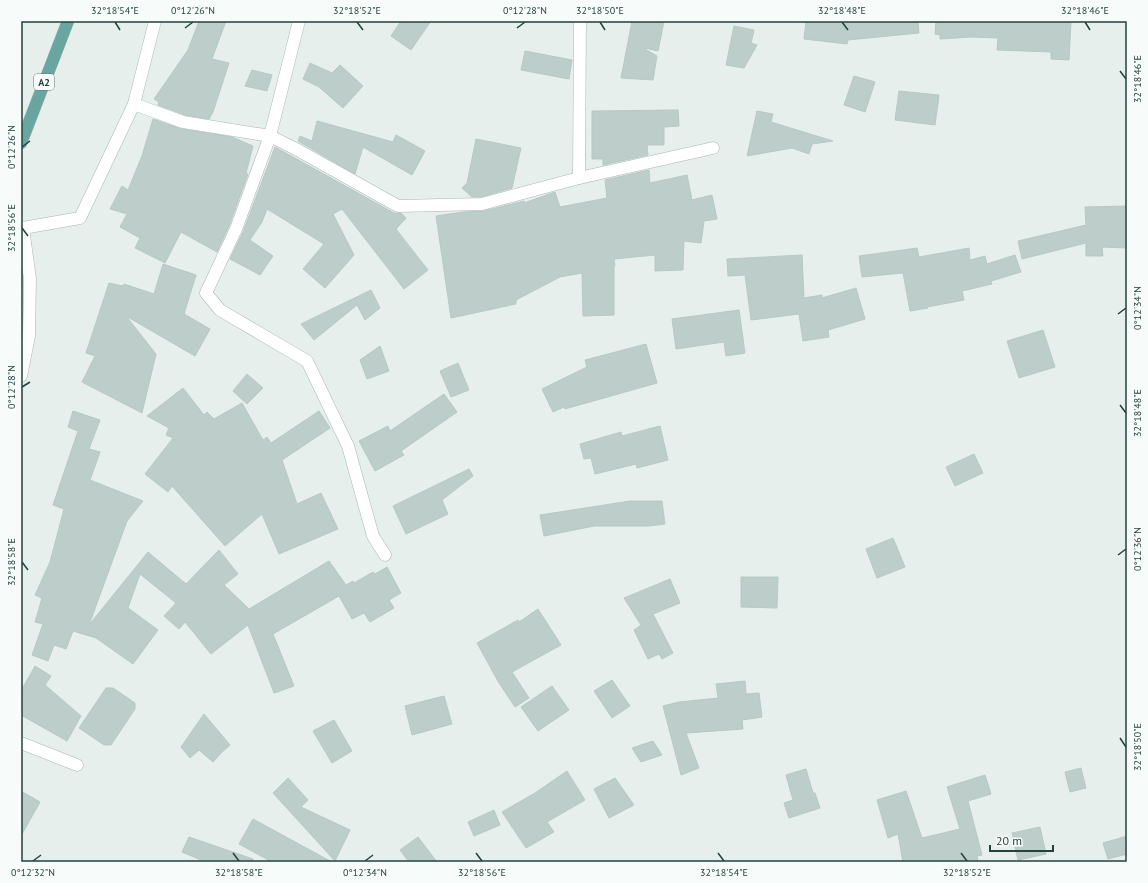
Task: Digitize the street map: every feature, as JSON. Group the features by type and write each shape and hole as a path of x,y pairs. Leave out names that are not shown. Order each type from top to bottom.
{"main road":[{"name":"A2","path":"21,143 68,21"}],"street":[{"path":"21,376 29,336 30,279 22,227 80,218 134,104 155,21"},
{"path":"299,21 270,136 236,229 206,293 220,310 307,361 348,446 373,536 385,555"},
{"path":"580,21 580,178"},
{"path":"134,104 183,122 270,136 398,206 482,204 580,178 713,148"},
{"path":"21,743 77,765"}],"building":[{"path":"199,21 226,21 212,59 229,63 213,112 209,119 185,115 158,105 159,102 154,99 188,50"},
{"path":"401,21 431,21 411,50 391,36"},
{"path":"632,21 664,21 658,51 645,48 657,56 653,80 621,78"},
{"path":"806,21 918,21 919,33 848,40 847,44 804,39"},
{"path":"936,21 1071,21 1069,60 1051,59 1051,52 997,50 998,38 971,37 940,39 940,35 935,34"},
{"path":"734,26 754,30 751,43 757,45 744,68 726,65"},
{"path":"525,51 572,60 569,79 521,70"},
{"path":"310,63 332,73 340,65 363,86 343,108 319,87 303,79"},
{"path":"252,70 272,75 267,91 245,86"},
{"path":"854,76 875,82 865,112 844,105"},
{"path":"899,91 939,95 935,125 895,120"},
{"path":"678,110 679,126 664,127 664,145 647,145 648,155 603,165 603,159 592,159 592,111"},
{"path":"757,111 773,114 771,122 833,141 812,144 809,154 792,148 747,156"},
{"path":"153,119 182,129 232,137 253,146 246,173 248,174 229,226 217,252 181,232 165,263 135,248 140,238 120,227 127,214 110,209 122,186 128,190 142,156"},
{"path":"317,121 393,142 396,135 425,151 412,175 363,147 355,174 298,141 300,136 312,141"},
{"path":"476,139 521,148 512,188 481,197 472,197 462,188 467,183"},
{"path":"275,147 394,213 401,213 406,218 396,229 428,270 404,289 342,209 333,214 354,255 325,288 303,269 324,244 267,209 262,222 250,240 273,256 260,275 230,259 243,232"},
{"path":"649,170 650,183 687,175 692,200 712,195 717,219 704,221 701,243 684,241 683,270 655,271 655,255 614,259 614,315 583,316 582,273 560,277 516,300 516,304 451,318 436,216 484,211 524,201 524,203 555,192 560,207 607,198 605,180"},
{"path":"1127,206 1127,248 1102,247 1103,256 1086,256 1086,243 1022,259 1018,241 1086,225 1085,207"},
{"path":"917,248 919,257 969,248 970,260 985,256 987,264 1015,255 1021,272 991,281 992,284 962,291 964,300 910,311 903,273 862,277 859,256"},
{"path":"802,255 804,298 822,295 822,298 856,288 865,319 828,330 829,337 803,341 799,314 751,320 745,275 728,276 727,259"},
{"path":"163,264 196,275 184,314 210,329 195,356 126,316 156,354 142,413 82,382 95,356 86,353 109,283 123,286 124,284 154,294"},
{"path":"371,290 380,308 365,320 357,305 314,340 301,324"},
{"path":"739,310 745,353 726,356 724,342 676,349 672,319"},
{"path":"1043,330 1055,367 1019,378 1007,341"},
{"path":"646,344 657,383 565,409 564,407 553,412 542,389 587,367 585,360"},
{"path":"380,346 389,371 367,379 360,360"},
{"path":"458,363 469,390 451,397 440,371"},
{"path":"247,374 263,388 247,404 233,391"},
{"path":"183,388 204,415 207,412 214,419 242,403 263,440 267,437 271,443 319,411 330,428 282,460 297,504 321,493 338,529 279,554 262,514 225,546 172,486 168,492 145,474 173,438 166,435 169,428 147,416"},
{"path":"444,394 457,412 401,451 404,455 375,471 359,441 388,426 390,431"},
{"path":"73,411 100,420 89,449 100,452 90,480 143,501 127,521 89,625 148,552 186,584 219,550 238,574 224,585 249,609 329,561 346,585 353,581 354,583 373,572 375,574 387,567 401,593 389,600 394,608 370,622 364,613 352,619 339,596 273,634 294,686 274,693 248,625 211,654 185,622 179,629 164,616 176,603 140,574 128,608 158,630 133,664 96,638 73,631 66,649 54,645 48,661 32,655 43,624 35,622 42,598 35,595 50,562 64,509 53,505 78,431 68,427"},
{"path":"660,426 668,460 637,468 636,464 595,474 591,458 584,459 580,444 621,432 622,436"},
{"path":"974,454 983,473 955,486 946,467"},
{"path":"469,469 473,476 442,500 448,514 406,534 393,506"},
{"path":"630,501 662,501 665,524 649,526 594,526 544,536 540,515"},
{"path":"893,538 905,567 877,578 866,549"},
{"path":"741,577 778,577 777,608 741,607"},
{"path":"670,579 680,603 653,614 673,653 662,659 659,654 648,659 634,630 641,625 624,598"},
{"path":"538,609 561,645 512,672 529,698 515,707 499,683 477,643 518,620 519,622"},
{"path":"35,666 51,676 45,685 81,716 67,741 21,715 21,691"},
{"path":"612,680 630,706 612,718 594,691"},
{"path":"745,681 746,694 759,693 762,717 742,720 743,729 686,733 699,768 681,775 663,706 679,702 718,698 716,684"},
{"path":"552,686 569,710 538,731 521,707"},
{"path":"106,688 113,688 135,703 135,709 111,745 104,745 79,728"},
{"path":"444,696 452,724 412,735 405,706"},
{"path":"204,714 230,745 213,762 199,750 190,758 181,747"},
{"path":"334,720 352,751 332,763 313,731"},
{"path":"653,741 662,755 641,762 632,748"},
{"path":"1081,768 1086,788 1070,792 1065,772"},
{"path":"806,769 813,793 815,793 820,808 789,818 784,803 793,800 786,775"},
{"path":"567,771 585,800 547,822 554,832 526,848 502,812 535,793"},
{"path":"985,775 991,794 968,801 982,855 977,856 978,862 903,862 898,834 888,838 877,800 906,791 922,838 960,829 947,787"},
{"path":"288,778 308,800 301,807 350,830 335,861 273,793"},
{"path":"615,778 634,805 609,818 594,789"},
{"path":"21,791 40,802 21,836"},
{"path":"494,810 500,825 474,836 468,822"},
{"path":"253,819 332,862 272,862 239,844"},
{"path":"1040,827 1046,854 1018,860 1012,833"},
{"path":"1127,836 1127,854 1108,859 1103,843"},
{"path":"189,837 253,859 253,862 206,862 182,852"},
{"path":"418,837 437,862 409,862 400,850"}]}
